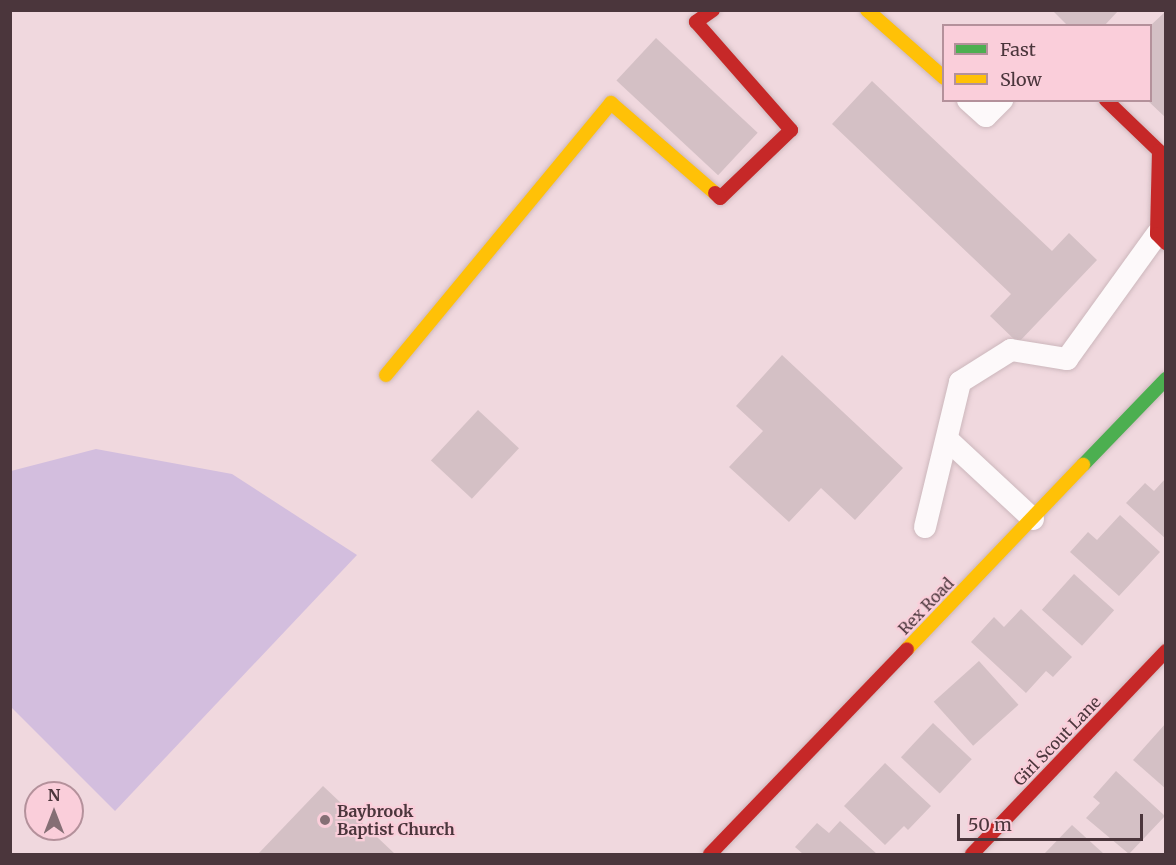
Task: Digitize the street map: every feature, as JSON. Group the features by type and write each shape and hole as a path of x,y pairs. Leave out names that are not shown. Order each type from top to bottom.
{"street":[{"path":"386,375 611,103 720,198 791,130 696,22 713,10"},
{"path":"867,10 942,76"},
{"path":"970,102 986,116 1000,102"},
{"path":"925,527 948,440 960,382 1011,350 1067,359 1161,238 1159,151 1108,102"},
{"name":"Rex Road","path":"710,855 1166,379"},
{"path":"948,440 1033,519"},
{"name":"Girl Scout Lane","path":"972,855 1166,651"}],"shaded area":[{"path":"96,449 232,474 357,555 115,811 11,707 11,471"}],"building":[{"path":"1052,10 1119,10 1106,24 1066,24"},
{"path":"1166,11 1166,118 1149,102 1152,102 1152,24"},
{"path":"656,38 758,133 718,175 616,80"},
{"path":"872,81 1052,251 1069,233 1097,260 1018,343 990,316 1011,294 832,124"},
{"path":"782,355 903,468 855,520 821,488 789,522 729,467 763,431 736,406"},
{"path":"478,410 519,448 472,499 431,460"},
{"path":"1166,478 1166,539 1126,503 1145,483 1154,491"},
{"path":"1120,515 1160,552 1119,596 1070,552 1088,532 1097,540"},
{"path":"1074,574 1114,610 1082,646 1042,610"},
{"path":"1021,609 1072,657 1053,677 1046,671 1026,693 971,642 994,617 1004,627"},
{"path":"979,661 1018,705 973,746 934,702"},
{"path":"933,723 972,759 940,794 901,757"},
{"path":"1166,723 1166,789 1133,760"},
{"path":"885,763 931,806 908,830 904,826 885,845 844,806"},
{"path":"1116,771 1165,816 1129,854 1086,818 1100,803 1093,797"},
{"name":"Baybrook Baptist Church","path":"323,786 395,854 258,854"},
{"path":"840,821 877,854 803,854 795,847 817,823 829,833"},
{"path":"1072,825 1104,854 1044,854"}],"traffic: fast":[{"path":"1083,465 1166,379"}],"traffic: slow":[{"path":"867,10 942,76"},
{"path":"386,375 611,103 715,193"},
{"path":"907,649 1083,465"}],"traffic: jam":[{"path":"713,10 696,22 791,130 720,198 715,193"},
{"path":"1108,102 1159,151 1157,234 1166,243"},
{"path":"710,854 907,649"},
{"path":"972,854 1166,651"}],"place":[{"name":"Baybrook Baptist Church","path":"325,820"}]}
